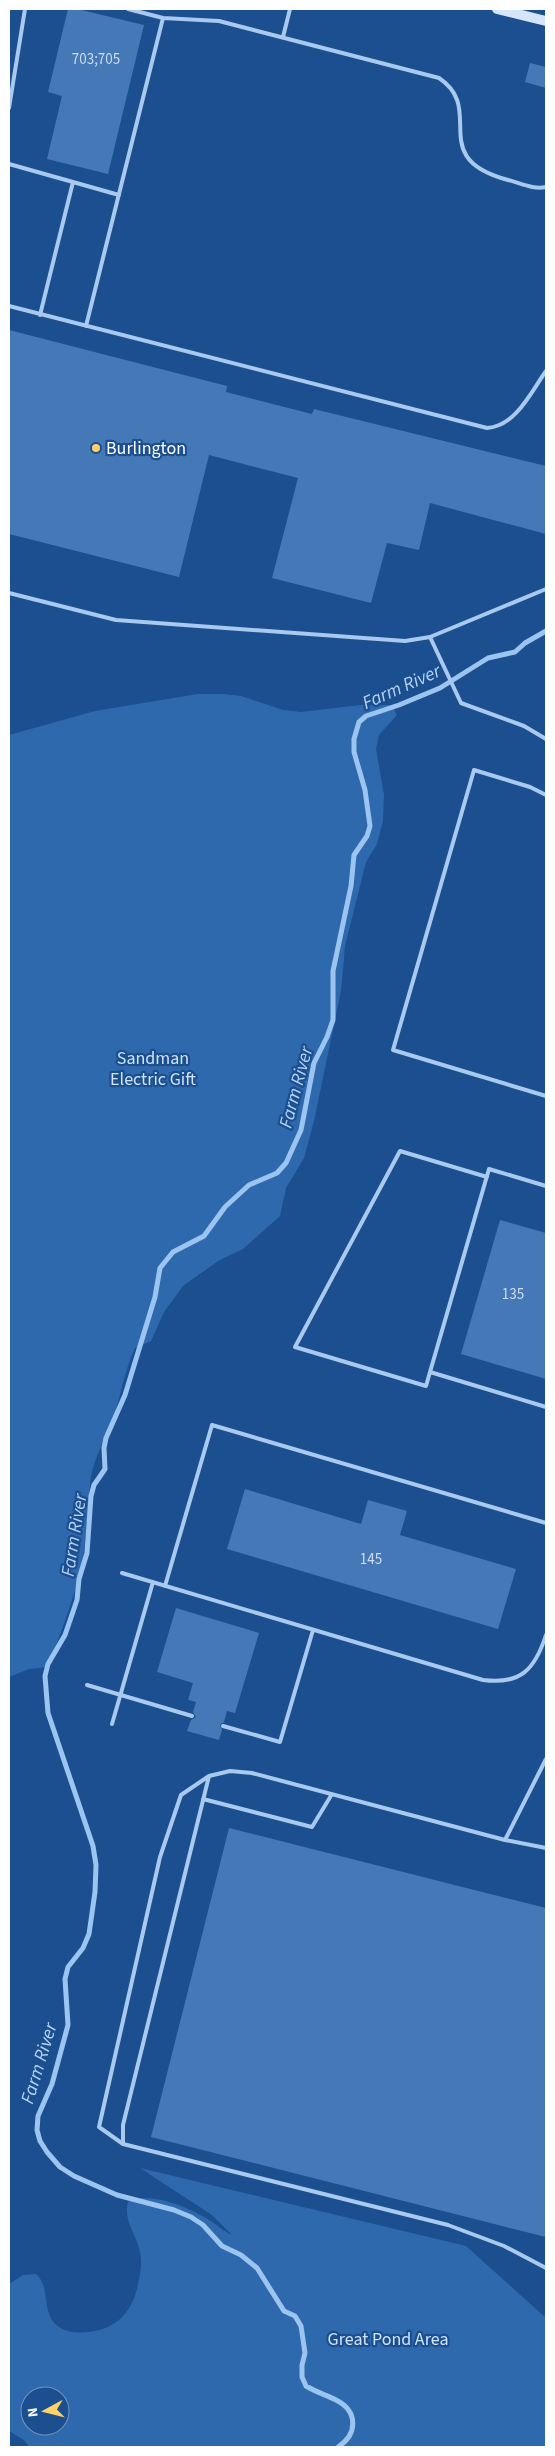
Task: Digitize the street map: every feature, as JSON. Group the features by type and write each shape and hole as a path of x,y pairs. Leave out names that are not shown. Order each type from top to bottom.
{"main road":[{"path":"497,9 546,21"}],"lane":[{"path":"9,108 25,9"},
{"path":"128,9 163,18 219,21 439,78 451,88 458,102 461,142 467,158 472,164 487,174 499,178 531,186 546,187"},
{"path":"283,37 290,9"},
{"path":"86,326 163,18"},
{"path":"9,164 119,195"},
{"path":"40,315 73,182"},
{"path":"9,306 487,428 499,426 510,419 546,371"},
{"path":"9,593 116,620 405,641 430,637 546,589"},
{"path":"430,637 456,697 465,705 524,726 546,738"},
{"path":"546,795 530,787 474,770 393,1050 546,1096"},
{"path":"487,1177 400,1151 295,1347 426,1386 487,1177 489,1169 546,1186"},
{"path":"430,1372 546,1406"},
{"path":"165,1586 212,1425 546,1523"},
{"path":"122,1573 493,1681 511,1679 526,1672 536,1660 546,1635"},
{"path":"112,1724 153,1582"},
{"path":"223,1726 280,1742 313,1630"},
{"path":"87,1685 192,1716"},
{"path":"505,1840 546,1759"},
{"path":"546,1848 505,1840 252,1773 230,1771 209,1776 181,1795 158,1866 99,2127 123,2144 448,2225 504,2246 546,2268"},
{"path":"123,2144 124,2125 209,1776"},
{"path":"203,1799 312,1827 332,1794"}],"green space":[{"name":"Sandman Electric Gift","path":"198,694 241,696 283,710 301,712 360,705 392,705 397,715 379,735 376,749 384,795 383,821 377,844 366,862 345,946 341,991 314,1121 304,1158 286,1188 280,1216 243,1249 218,1261 183,1286 164,1312 151,1341 135,1348 112,1421 93,1468 81,1569 48,1667 29,1669 9,1677 9,735 95,711"},
{"name":"Great Pond Area","path":"140,2168 466,2246 546,2318 546,2447 29,2447 24,2440 9,2431 9,2284 23,2275 36,2274 44,2286 53,2322 66,2330 89,2332 102,2329 121,2318 128,2310 137,2289 141,2256 128,2218 128,2202 146,2198 167,2201 206,2218 232,2235 212,2215"}],"building":[{"path":"68,9 77,9 144,25 108,174 47,159 62,96 48,92"},
{"path":"530,63 546,67 546,88 525,82"},
{"path":"9,330 227,386 226,392 312,414 314,409 546,466 546,534 430,503 419,550 387,543 371,603 272,578 298,478 209,455 179,577 9,534"},
{"path":"500,1220 546,1233 546,1379 461,1354"},
{"path":"245,1489 361,1524 368,1500 407,1511 400,1535 516,1569 498,1629 227,1549"},
{"path":"176,1608 259,1633 235,1713 227,1711 224,1722 220,1725 222,1730 219,1740 187,1731 191,1720 196,1717 193,1712 196,1702 188,1700 193,1683 157,1672"},
{"path":"229,1828 546,1908 546,2237 151,2137"}],"waterway":[{"name":"Farm River","path":"338,2447 349,2436 353,2423 352,2416 336,2400 306,2386 302,2377 305,2353 301,2326 295,2316 284,2311 257,2268 241,2255 222,2246 203,2225 191,2217 174,2210 117,2195 74,2176 60,2167 40,2141 37,2130 38,2116 52,2084 68,2025 65,1979 68,1967 83,1948 89,1934 95,1892 96,1865 93,1846 48,1713 45,1676 48,1664 65,1635 77,1600 79,1579 87,1553 91,1496 94,1485 105,1469 104,1448 106,1438 125,1395 155,1297 160,1268 173,1252 204,1236 225,1207 249,1185 277,1173 286,1163 301,1130 314,1063 333,1020 333,971 351,886 354,855 367,836 370,826 365,790 354,752 354,739 359,722 366,716 440,688 488,658 515,652 525,643 546,631"}],"place":[{"name":"Burlington","path":"96,448"}]}
